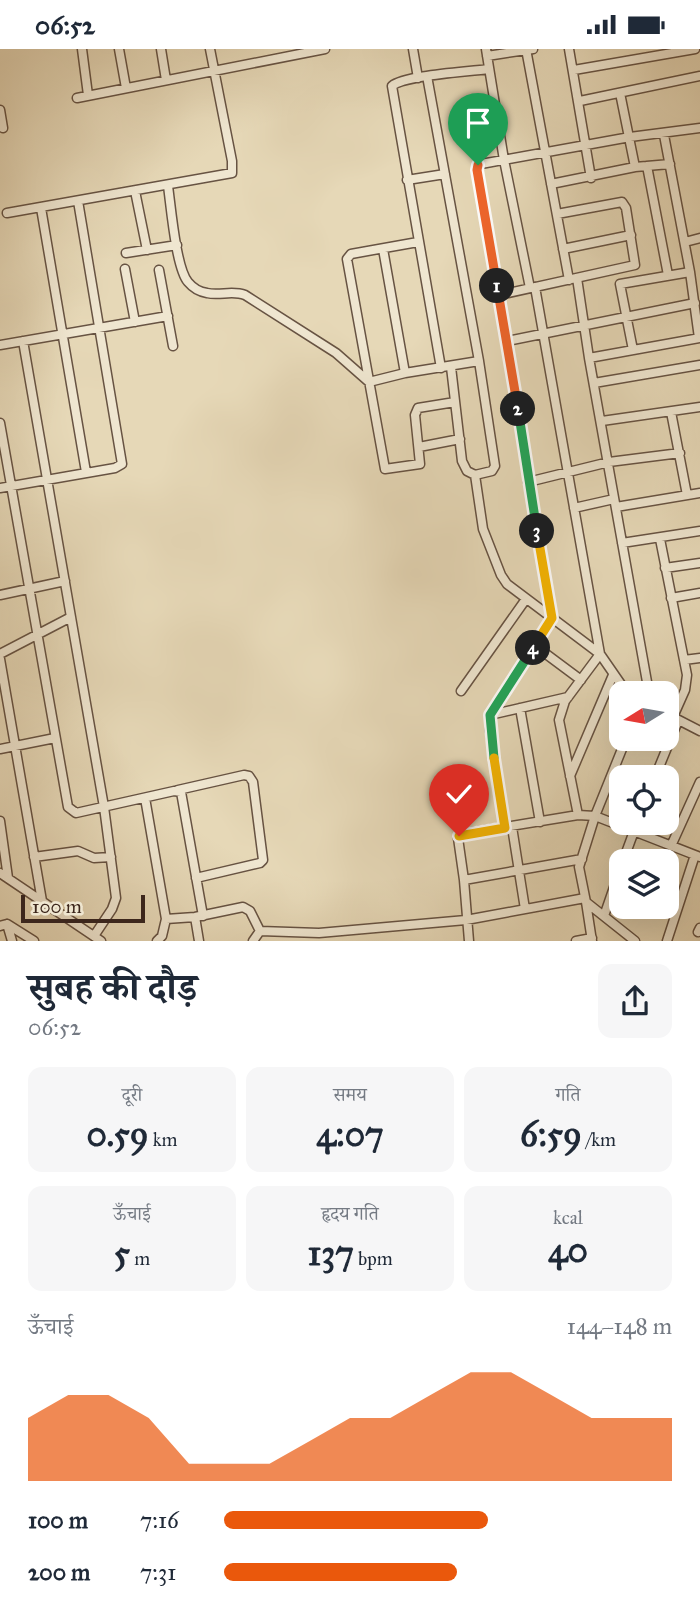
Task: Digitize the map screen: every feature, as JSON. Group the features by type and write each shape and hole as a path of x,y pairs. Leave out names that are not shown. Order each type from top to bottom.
{"street":[{"path":"82,49 88,95"},
{"path":"119,49 126,88"},
{"path":"166,80 161,50 173,49"},
{"path":"7,213 228,175 233,170 210,49"},
{"path":"77,98 214,71 293,52 325,49"},
{"path":"413,49 445,174 479,361 495,469 475,475"},
{"path":"578,815 559,720 560,712 600,654 543,332 504,160 487,53 528,49 564,249 584,324 647,681"},
{"path":"569,49 592,178"},
{"path":"574,70 695,49"},
{"path":"488,69 422,77 396,82 392,86 418,242 455,402 464,467 475,475 483,529 507,584 600,654 618,681"},
{"path":"580,101 700,76"},
{"path":"620,93 635,167"},
{"path":"0,110 3,128"},
{"path":"525,909 490,730 490,715 552,618 477,167 546,151 700,128"},
{"path":"589,358 700,338 664,135"},
{"path":"551,184 592,178 635,167 670,165"},
{"path":"647,166 668,275"},
{"path":"407,180 445,174"},
{"path":"168,185 181,270 189,284 210,294 234,292 245,295 336,353 369,382"},
{"path":"135,191 147,250"},
{"path":"0,488 115,468 122,464 78,201"},
{"path":"499,295 635,265 626,208 622,202 557,214"},
{"path":"41,208 86,472"},
{"path":"564,249 631,235"},
{"path":"685,242 700,238"},
{"path":"418,242 351,254 347,259 385,469 418,465 418,408 455,402"},
{"path":"126,253 177,245"},
{"path":"383,249 405,373"},
{"path":"125,269 135,322"},
{"path":"159,270 173,346"},
{"path":"617,270 633,350"},
{"path":"620,284 690,272"},
{"path":"507,341 695,303"},
{"path":"0,345 168,316"},
{"path":"0,873 97,938 115,904 104,807 23,341"},
{"path":"369,382 479,361"},
{"path":"594,383 700,365"},
{"path":"602,421 700,407"},
{"path":"671,412 687,495"},
{"path":"0,423 2,448 70,810 76,813 244,775 249,776 253,782 263,860 260,863 197,878"},
{"path":"419,447 460,439"},
{"path":"528,482 609,462 680,453"},
{"path":"574,508 700,493"},
{"path":"622,543 700,531"},
{"path":"660,539 688,683 679,703"},
{"path":"665,568 700,563"},
{"path":"0,595 65,581"},
{"path":"671,598 700,593"},
{"path":"461,691 526,599"},
{"path":"0,654 71,617"},
{"path":"534,646 581,680"},
{"path":"684,660 700,658"},
{"path":"0,659 42,901"},
{"path":"570,776 613,675"},
{"path":"490,715 568,697"},
{"path":"520,708 540,822"},
{"path":"679,720 700,731"},
{"path":"0,748 55,738"},
{"path":"576,941 592,939 579,867 595,816 621,751"},
{"path":"671,846 700,782"},
{"path":"178,790 183,796 197,878 199,941"},
{"path":"145,798 166,919 162,936 157,941"},
{"path":"469,941 459,836 578,815 595,816 609,822"},
{"path":"0,821 8,878"},
{"path":"641,835 697,856 667,941"},
{"path":"34,857 78,851 94,858 111,857"},
{"path":"464,880 582,859"},
{"path":"260,932 319,933 466,920 586,900"},
{"path":"586,900 635,941"},
{"path":"604,916 609,902"},
{"path":"166,919 199,916 243,907 250,911 260,932"},
{"path":"4,925 12,941"},
{"path":"4,925 34,941"},
{"path":"253,941 260,932"}],"route":[{"path":"459,836 505,828 490,715 552,618 478,165"}]}
